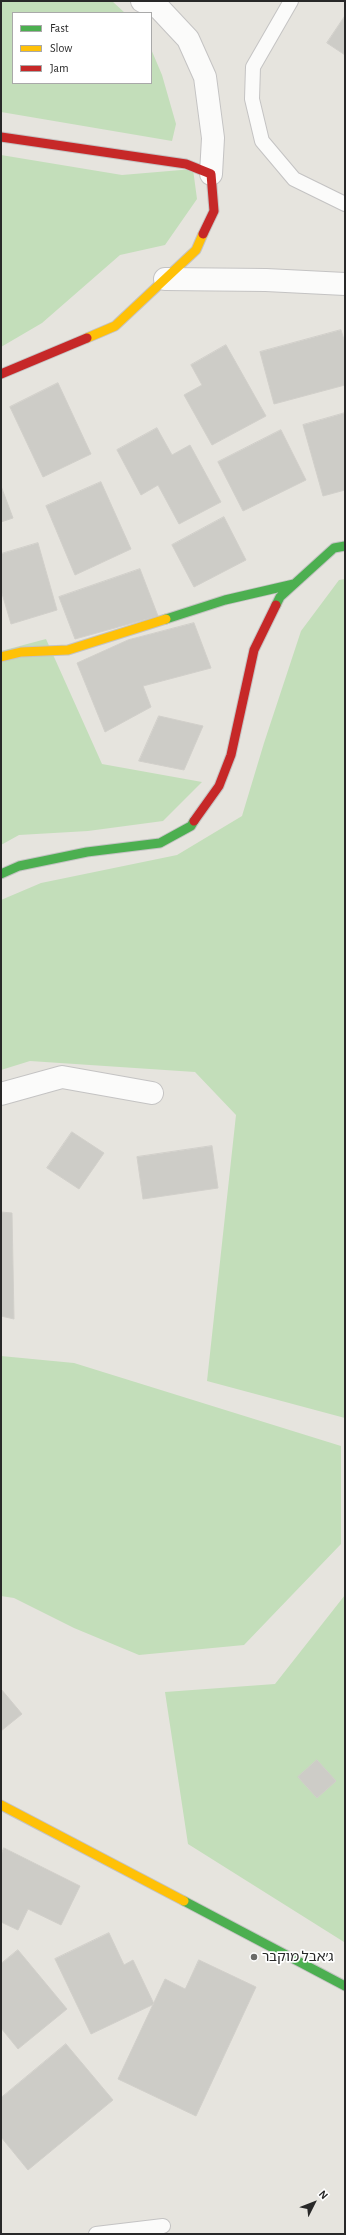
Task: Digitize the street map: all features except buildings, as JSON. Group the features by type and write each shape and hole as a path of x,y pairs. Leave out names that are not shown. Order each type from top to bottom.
{"street":[{"path":"1,374 115,326 196,250 214,211 211,174 213,138 205,78 188,39 152,3"},
{"path":"1,136 186,164 211,174"},
{"path":"166,279 266,280 345,284"},
{"path":"1,874 19,866 87,852 160,843 191,826 220,786 231,755 254,650 280,597 334,548 345,546"},
{"path":"1,657 21,652 68,650 225,600 294,584"},
{"path":"1,1094 62,1077 152,1093"},
{"path":"1,1805 345,1986"}],"lane":[{"path":"291,1 253,67 252,99 262,141 294,179 345,204"},
{"path":"96,2234 164,2226"}],"green space":[{"path":"1,1 112,1 124,12 12,12 12,84 152,84 152,51 162,75 176,124 172,141 1,112"},
{"path":"1,155 122,175 193,169 197,199 165,245 120,255 42,323 1,347"},
{"path":"345,579 345,1418 207,1381 236,1115 195,1072 30,1061 1,1070 1,900 41,883 177,855 242,816 264,743 301,631 339,580"},
{"path":"46,639 102,764 202,782 163,821 88,831 19,835 1,845 1,651"},
{"path":"1,1356 74,1363 341,1446 341,1544 244,1645 139,1655 74,1628 14,1598 1,1596"},
{"path":"345,1595 344,1942 188,1844 165,1692 275,1684"}],"traffic: fast":[{"path":"276,605 280,597 334,548 345,546"},
{"path":"166,619 225,600 294,584"},
{"path":"1,874 19,866 87,852 160,843 191,826 194,821"},
{"path":"184,1901 345,1986"}],"traffic: slow":[{"path":"87,338 115,326 196,250 203,234"},
{"path":"1,657 21,652 68,650 166,619"},
{"path":"1,1805 184,1901"}],"traffic: jam":[{"path":"1,137 186,164 211,174 214,211 203,234"},
{"path":"1,374 87,338"},
{"path":"194,821 219,786 231,755 254,650 276,605"}],"place":[{"name":"ג׳אבל מוקבר","path":"254,1957"}]}
